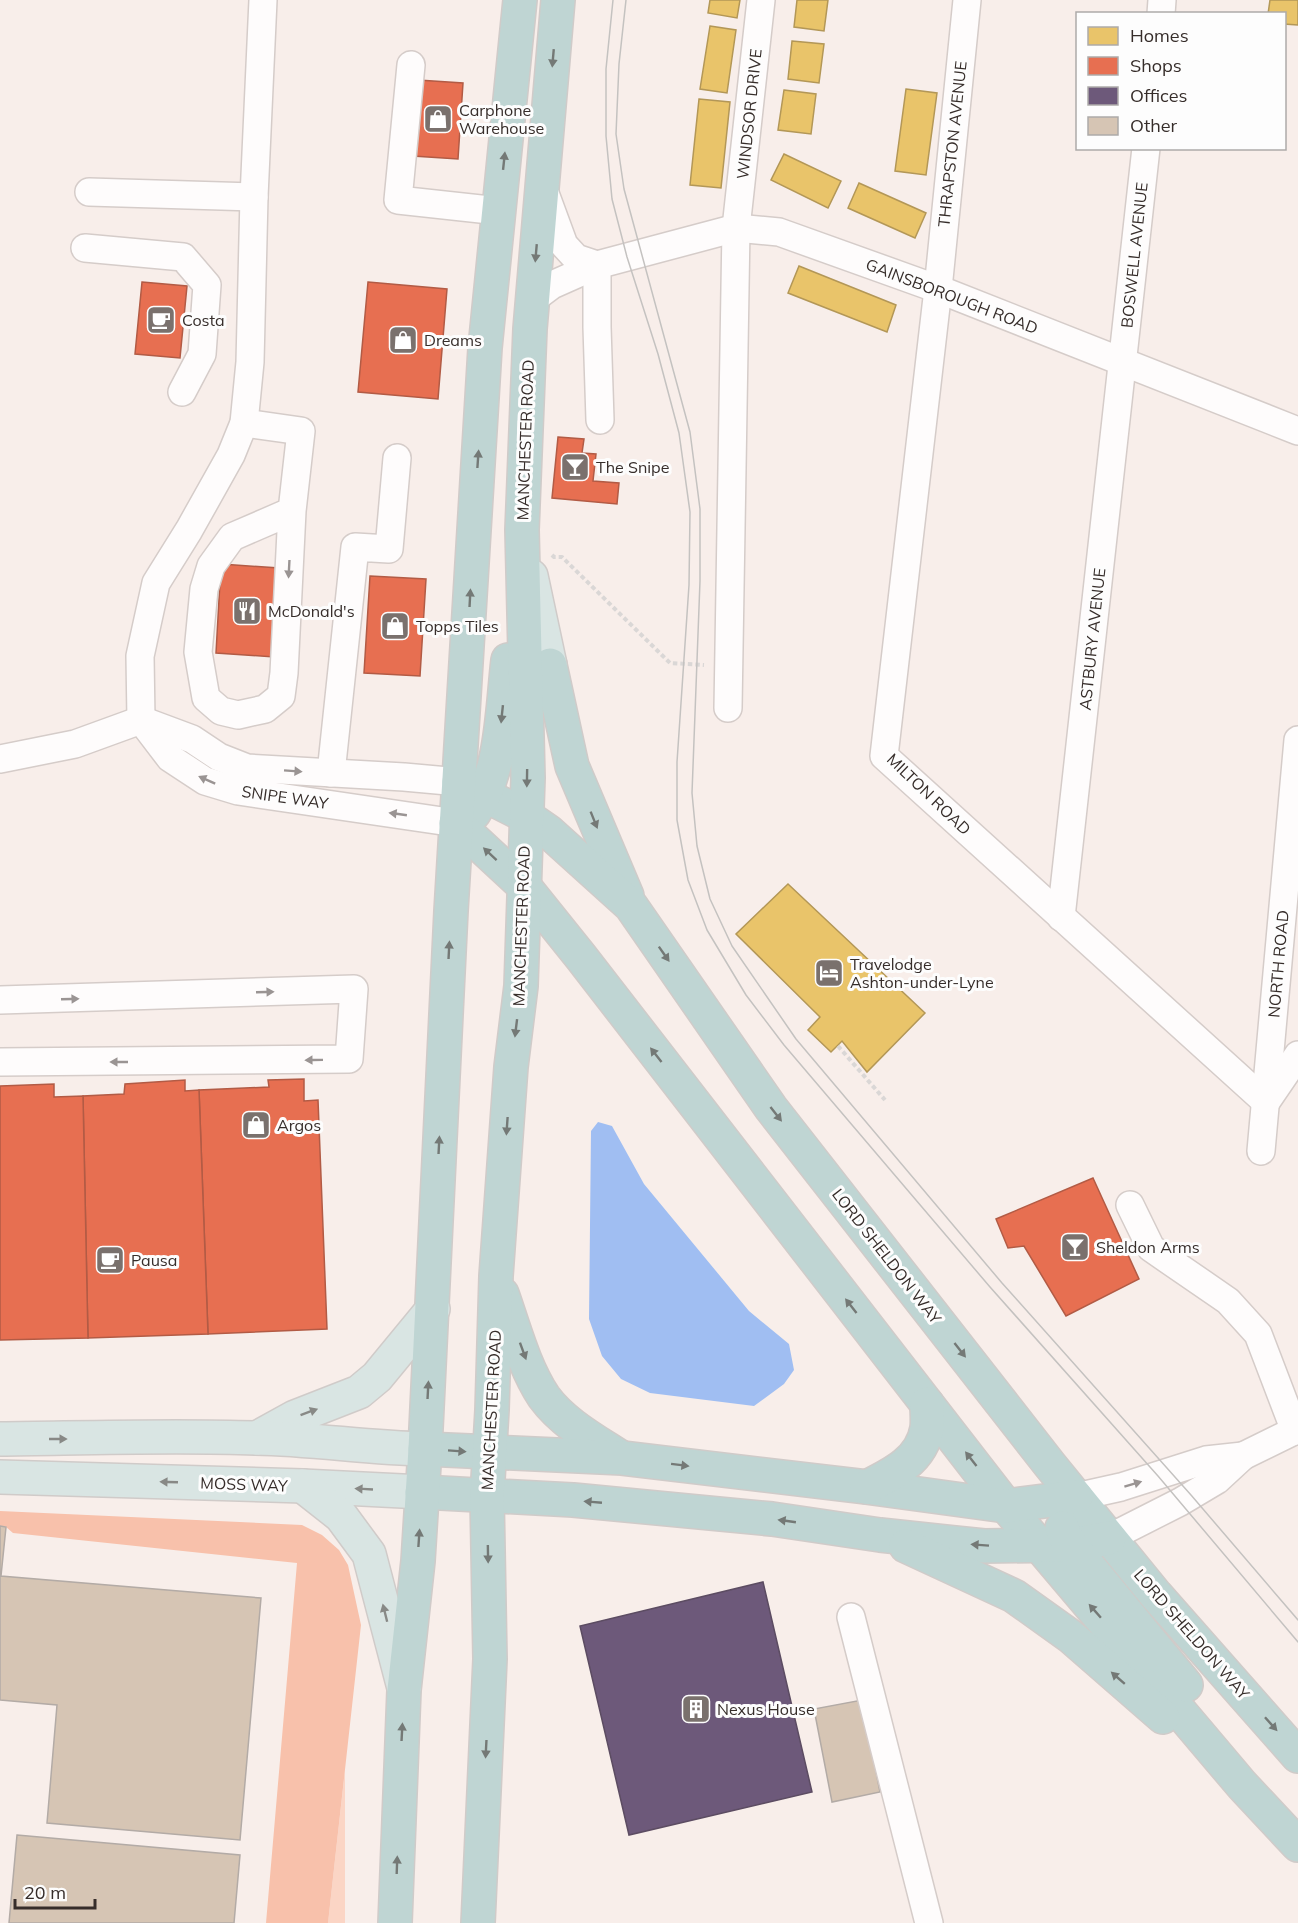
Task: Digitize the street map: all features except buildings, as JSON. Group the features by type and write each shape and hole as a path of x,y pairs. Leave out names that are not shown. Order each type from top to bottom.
{"highway":[{"path":"472,789 485,348 520,0"},
{"name":"MANCHESTER ROAD","path":"478,1923 490,1659 487,1496 496,1276 511,1067 522,986 528,778 522,530 532,300 558,0"},
{"path":"395,1923 404,1690 418,1561 433,1309 456,823 472,789 498,751 522,530"},
{"path":"550,665 572,766 631,906"},
{"name":"LORD SHELDON WAY","path":"472,789 526,816 557,839 631,906 771,1108 1076,1497 1298,1756"},
{"path":"456,823 524,886 1038,1546 1242,1785 1298,1845"},
{"path":"496,1276 530,1370 545,1398 572,1426 622,1458"},
{"path":"867,1487 897,1471 917,1452 927,1428 927,1404"},
{"path":"425,1449 622,1458 1006,1506 1076,1497"},
{"name":"MOSS WAY","path":"422,1492 487,1496"},
{"path":"487,1496 573,1500 760,1518 880,1535 984,1546 1071,1545 1109,1538"},
{"path":"1076,1497 1069,1503 1062,1520 1065,1536 1219,1726 1242,1785"},
{"path":"880,1535 1014,1596 1070,1636 1242,1785"}],"main road":[{"path":"522,530 550,665"},
{"path":"257,1438 295,1418 358,1392 377,1377 433,1309"},
{"path":"0,1439 257,1438 379,1448 425,1449"},
{"name":"MOSS WAY","path":"0,1477 422,1492"},
{"path":"303,1486 341,1516 369,1554 404,1690"}],"street":[{"path":"0,759 75,744 141,720 140,656 156,583 189,530 231,454 244,423 250,362 262,0"},
{"name":"WINDSOR DRIVE","path":"728,708 736,228 761,0"},
{"name":"THRAPSTON AVENUE","path":"938,289 967,0"},
{"path":"411,65 398,200 499,211"},
{"name":"BOSWELL AVENUE","path":"1122,362 1146,150"},
{"path":"542,185 564,245 576,258 597,265 600,420"},
{"path":"89,192 254,197"},
{"name":"GAINSBOROUGH ROAD","path":"532,300 552,285 597,265 736,228 778,232 938,289 1298,431"},
{"path":"85,248 183,257 207,285 202,354 182,392"},
{"name":"MILTON ROAD","path":"938,289 884,756 1266,1102"},
{"name":"ASTBURY AVENUE","path":"1061,917 1122,362"},
{"path":"244,423 302,431 292,511 284,673 281,696 266,709 238,715 221,711 206,698 198,652 204,589 211,566 232,537 292,511"},
{"path":"331,774 355,547 389,549 397,458"},
{"name":"SNIPE WAY","path":"141,720 192,738 219,757 247,768 404,777 472,789"},
{"name":"SNIPE WAY","path":"141,720 170,758 205,781 238,791 456,823"},
{"name":"NORTH ROAD","path":"1261,1151 1290,920 1298,740"},
{"path":"0,1000 354,989 349,1059 0,1062"},
{"path":"1266,1102 1298,1055"},
{"path":"1109,1538 1180,1502 1217,1480 1243,1456 1297,1430 1258,1334 1228,1300 1151,1248 1131,1205"},
{"path":"1076,1497 1122,1487 1206,1460 1243,1456"},
{"path":"851,1617 929,1923"}],"path":[{"path":"554,557 562,557 670,663 709,665"},
{"path":"838,1046 885,1100"}],"shaded area":[{"path":"0,1511 302,1525 322,1535 339,1550 348,1565 361,1625 328,1923 266,1923 297,1563 13,1533 6,1527 0,1526"},
{"path":"345,1770 345,1923 328,1923"}],"water":[{"path":"598,1122 612,1126 644,1184 749,1311 789,1344 794,1370 784,1384 754,1406 650,1393 621,1379 602,1356 589,1319 591,1131"}],"tram line":[{"path":"613,0 606,69 606,136 612,199 679,433 690,512 689,585 677,762 677,820 688,880 707,930 746,995 784,1045 990,1287 1158,1476 1298,1642"},
{"path":"626,0 619,64 616,134 624,189 690,432 700,509 700,581 692,793 697,846 710,899 732,946 796,1039 1002,1283 1191,1495 1298,1620"}],"place":[{"name":"Carphone Warehouse","path":"438,119"},
{"name":"Costa","path":"161,320"},
{"name":"Dreams","path":"403,340"},
{"name":"The Snipe","path":"575,467"},
{"name":"McDonald's","path":"247,611"},
{"name":"Topps Tiles","path":"395,626"},
{"name":"Travelodge Ashton-under-Lyne","path":"829,973"},
{"name":"Argos","path":"256,1125"},
{"name":"Sheldon Arms","path":"1075,1247"},
{"name":"Pausa","path":"110,1260"},
{"name":"Nexus House","path":"696,1709"}]}
